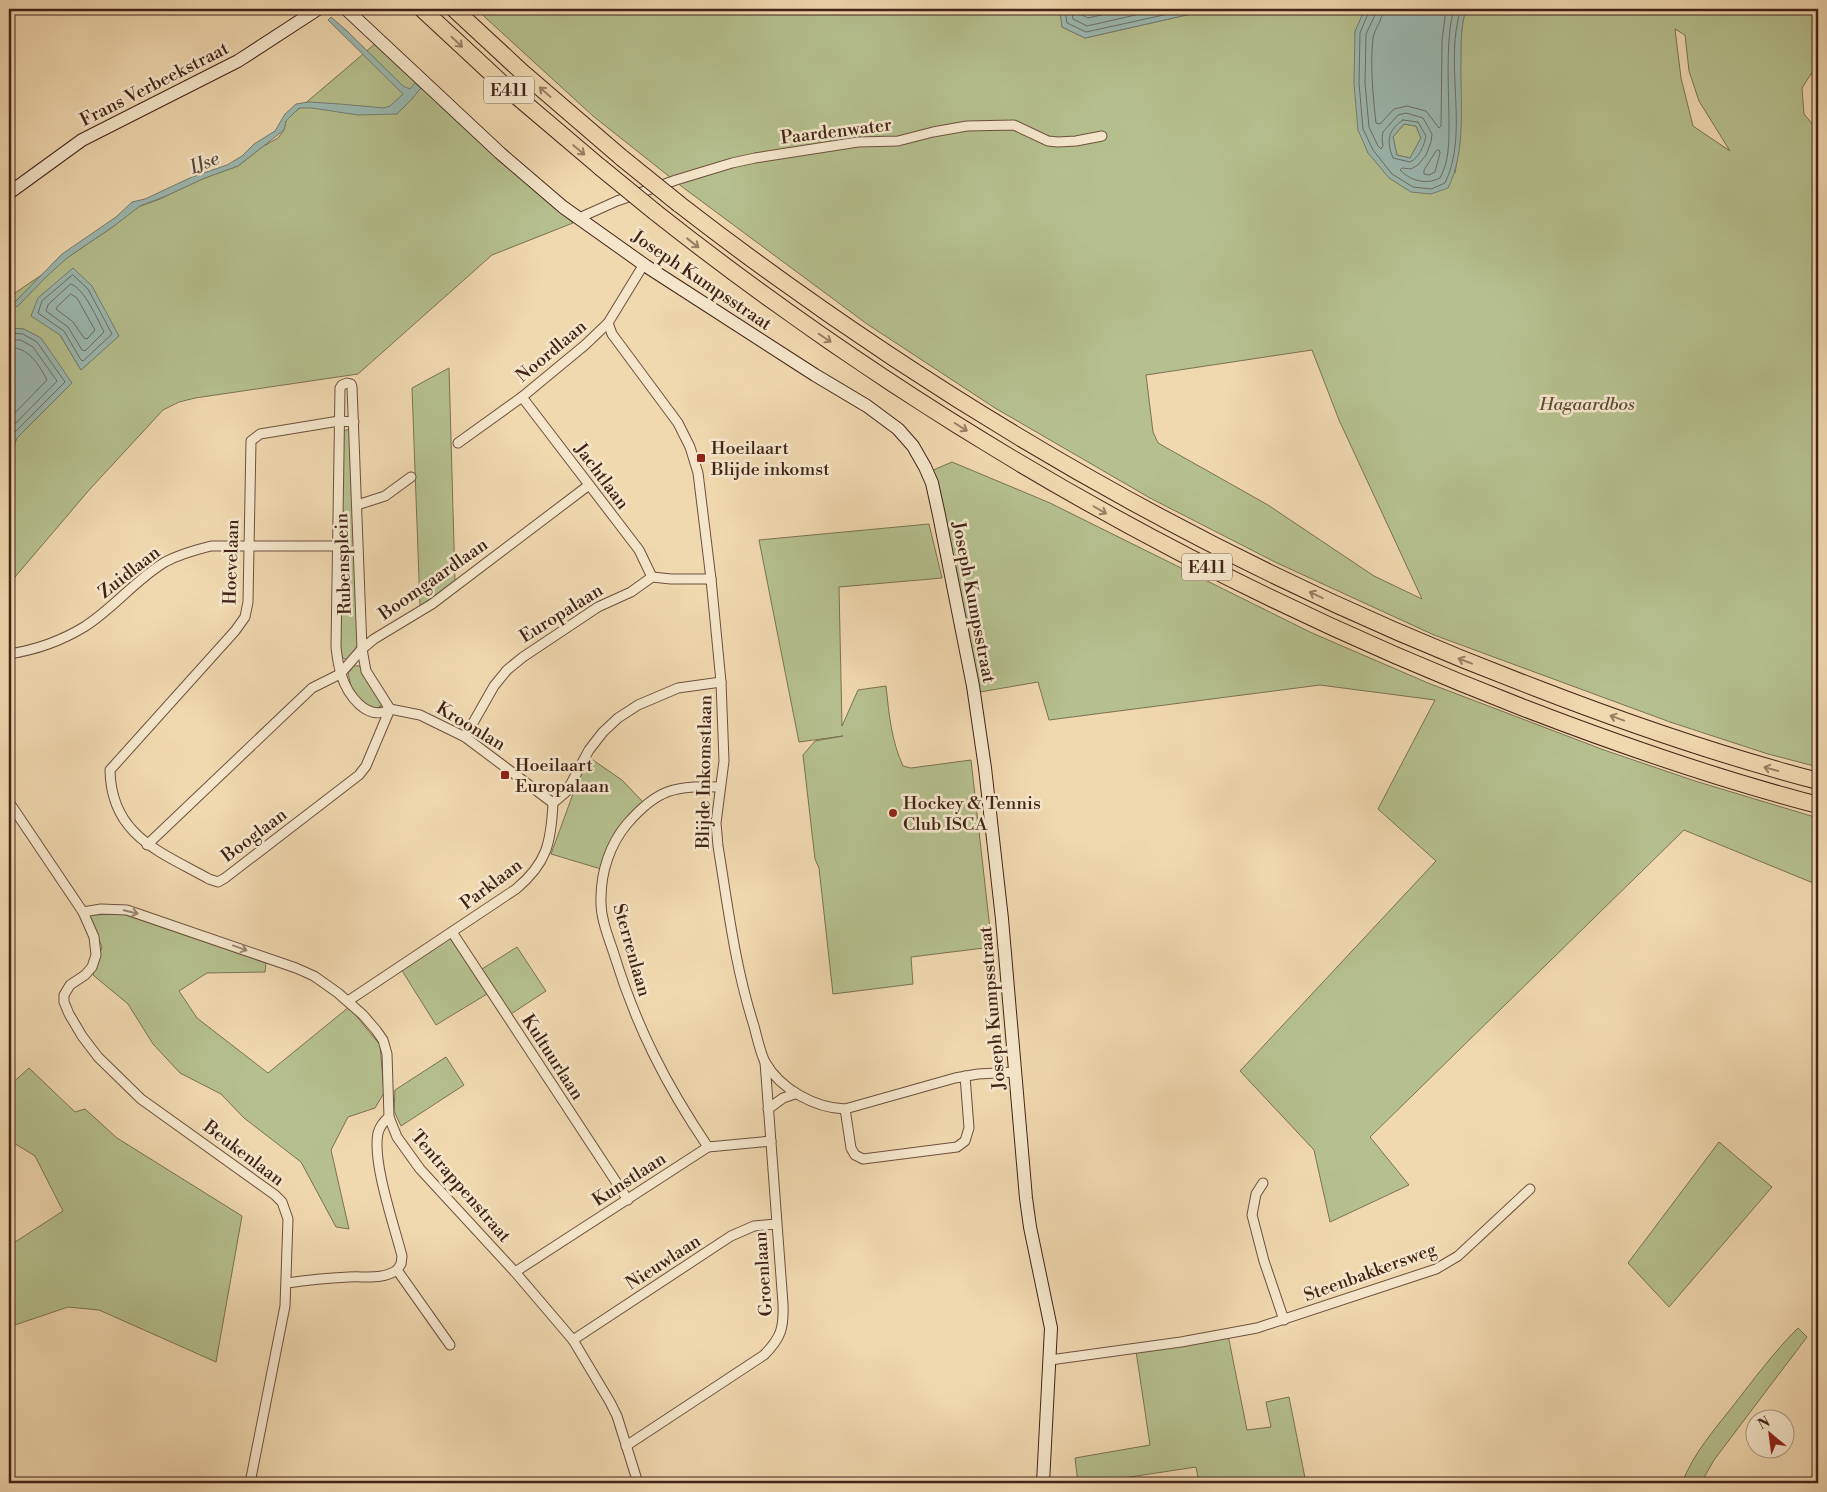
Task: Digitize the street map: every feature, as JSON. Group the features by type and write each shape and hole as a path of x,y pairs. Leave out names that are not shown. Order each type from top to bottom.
{"highway":[{"name":"E411","path":"422,9 507,88 600,167 716,261 901,390 1027,468 1118,520 1234,581 1353,638 1444,677 1659,757 1759,789 1818,805"},
{"name":"E411","path":"454,9 522,72 679,204 816,306 913,371 1030,445 1131,502 1242,560 1351,612 1451,656 1665,736 1764,767 1818,781"}],"street":[{"name":"Frans Verbeekstraat","path":"9,193 82,140 238,62 318,9"},
{"name":"Joseph Kumpsstraat","path":"346,9 500,153 563,207 644,264 883,417 898,429 913,446 925,467 932,483 938,507 977,709 1002,919 1026,1198 1030,1227 1051,1328 1043,1483"},
{"name":"Paardenwater","path":"579,218 616,201 676,180 755,158 858,142 898,141 967,126 1014,125 1048,140 1058,142 1102,136"},
{"name":"Noordlaan","path":"458,443 522,396 585,345 608,323 644,264"},
{"name":"Blijde Inkomstlaan","path":"608,323 612,334 678,423 690,447 698,473 721,682 724,761 716,824 718,846 743,992 765,1062 777,1078 795,1094 836,1108 845,1109 965,1076 1015,1072"},
{"name":"Rubensplein","path":"347,383 351,384 352,387 354,422 362,649 366,671 390,709 382,714 366,710 353,697 340,674 336,647 340,388 347,383"},
{"name":"Jachtlaan","path":"522,396 638,550 652,577"},
{"name":"Hoevelaan","path":"110,770 235,631 245,617 248,602 251,441 260,434 339,421 354,422"},
{"path":"357,505 385,496 411,477"},
{"name":"Boomgaardlaan","path":"147,845 312,688 340,674 362,649 374,639 432,604 589,485"},
{"name":"Zuidlaan","path":"9,654 52,643 84,627 163,564 192,550 212,546 338,546"},
{"path":"652,577 711,579"},
{"name":"Europalaan","path":"465,737 494,686 507,670 598,607 631,592 652,577"},
{"path":"553,803 567,791 589,750 603,732 618,718 638,705 678,688 721,682"},
{"name":"Booglaan","path":"110,770 110,780 118,808 126,823 137,837 147,845 218,882 359,776 366,766 390,709"},
{"name":"Kroonlan","path":"390,709 420,715 465,737 553,803"},
{"name":"Sterrenlaan","path":"708,1147 664,1078 644,1038 623,984 604,921 601,899 604,874 612,846 639,810 657,797 686,786 720,787"},
{"path":"9,802 83,912"},
{"name":"Parklaan","path":"348,1001 516,889 532,876 547,848 552,828 553,803"},
{"name":"Tentrappenstraat","path":"83,912 101,909 127,910 296,968 314,976 348,1001 383,1040 387,1054 389,1117 397,1137 408,1154 515,1272 573,1340 610,1402 638,1483"},
{"name":"Beukenlaan","path":"83,912 94,937 96,954 92,967 66,990 64,995 64,1002 69,1014 82,1036 98,1057 141,1099 275,1195 282,1202 288,1219 285,1306 250,1483"},
{"name":"Kultuurlaan","path":"452,932 628,1200"},
{"name":"Groenlaan","path":"626,1446 764,1355 774,1345 781,1333 784,1320 765,1062"},
{"path":"845,1109 851,1148 855,1155 863,1159 957,1147 965,1141 969,1128 965,1076"},
{"path":"768,1110 783,1098 795,1094"},
{"path":"287,1283 350,1277 380,1277 390,1275 401,1264 402,1256 377,1154 378,1132 382,1123 389,1117"},
{"name":"Kunstlaan","path":"515,1272 708,1147 771,1141"},
{"path":"1263,1183 1256,1194 1252,1215 1264,1260 1284,1320"},
{"name":"Steenbakkersweg","path":"1050,1360 1181,1342 1257,1328 1436,1269 1447,1263 1530,1190"},
{"name":"Nieuwlaan","path":"573,1340 731,1236 754,1226 776,1224"},
{"path":"397,1270 450,1345"}],"green space":[{"name":"Hagaardbos","path":"476,9 1060,9 1062,27 1085,38 1213,9 1365,9 1355,32 1368,153 1455,173 1460,133 1461,38 1466,9 1818,9 1818,65 1802,88 1804,114 1818,131 1818,767 1768,754 1670,722 1434,635 1275,562 1150,498 995,408 867,324 685,189 593,116","holes":["1675,29 1685,35 1689,71 1699,101 1730,151 1693,126 1681,78","1312,350 1339,420 1422,599 1374,576 1268,505 1158,443 1153,432 1146,375"]},
{"path":"376,43 573,223 492,255 358,374 195,398 179,402 163,410 90,489 9,584 9,456 17,438 72,383 24,329 9,328 9,297 114,226 135,208 160,199 199,180 238,166 262,147 278,138 284,130 286,121","holes":["60,335 119,335 81,370"]},
{"path":"1404,124 1416,126 1421,138 1410,158 1397,155 1393,137"},
{"path":"449,368 455,581 420,606 412,388"},
{"path":"351,429 358,645 347,660 340,656 342,431"},
{"path":"952,462 1050,503 1312,633 1428,683 1604,750 1695,781 1818,818 1818,885 1684,830 1370,1137 1409,1185 1330,1222 1314,1150 1240,1071 1436,861 1378,809 1435,700 1320,685 1049,720 1038,682 980,692 931,471"},
{"name":"Hockey & Tennis Club ISCA","path":"929,524 942,578 839,587 842,726 858,690 886,686 893,736 903,766 911,768 971,760 992,947 911,957 913,984 833,994 819,868 815,859 803,755 815,741 843,736 799,742 759,540"},
{"path":"354,666 360,666 367,682 383,703 378,708 370,708 352,690 348,673"},
{"path":"590,758 622,780 643,802 616,832 601,869 551,854 581,772"},
{"path":"123,914 266,963 265,972 207,973 179,991 197,1018 268,1073 349,1007 380,1045 384,1093 375,1108 348,1117 331,1150 349,1229 336,1227 301,1162 244,1118 221,1094 180,1073 153,1044 128,1004 93,975 102,947 89,915"},
{"path":"450,938 487,994 436,1025 401,969"},
{"path":"517,947 546,991 511,1014 482,969"},
{"path":"446,1057 464,1085 401,1126 394,1111 395,1090"},
{"path":"29,1068 75,1112 85,1109 117,1138 242,1216 216,1362 99,1310 68,1307 9,1327 9,1269 11,1268 12,1244 63,1211 35,1156 9,1140 9,1086"},
{"path":"1719,1142 1772,1187 1669,1307 1628,1263"},
{"path":"1798,1328 1807,1337 1752,1410 1744,1410 1744,1420 1714,1460 1701,1483 1682,1483 1692,1462 1711,1433"},
{"path":"1228,1335 1247,1430 1271,1427 1266,1402 1289,1397 1306,1483 1199,1483 1196,1467 1090,1483 1078,1483 1075,1458 1150,1445 1136,1351"}],"water":[{"path":"1060,9 1213,9 1085,38 1062,27"},
{"path":"1365,9 1466,9 1461,40 1460,141 1458,158 1448,188 1431,194 1411,192 1389,178 1368,153 1358,130 1354,84 1355,31","holes":["1404,124 1416,126 1421,138 1410,158 1397,155 1393,137"]},
{"path":"331,17 403,86 410,89 415,83 421,88 397,114 358,115 312,108 299,108 286,121 284,130 238,166 140,206 67,258 18,306 9,309 9,304 14,303 62,254 116,217 132,202 145,199 192,177 227,165 242,156 254,144 275,131 285,114 296,104 309,102 384,108 390,106 403,94 328,20"},
{"path":"73,268 92,286 119,336 81,370 60,335 31,316 38,298"},
{"path":"9,328 24,329 41,338 72,383 17,438 9,455"}],"place":[{"name":"Hoeilaart Blijde inkomst","path":"701,458"},
{"name":"Hoeilaart Europalaan","path":"505,775"},
{"name":"Hockey & Tennis Club ISCA","path":"893,813"}],"water label":[{"name":"IJse","path":"204,162"}]}
